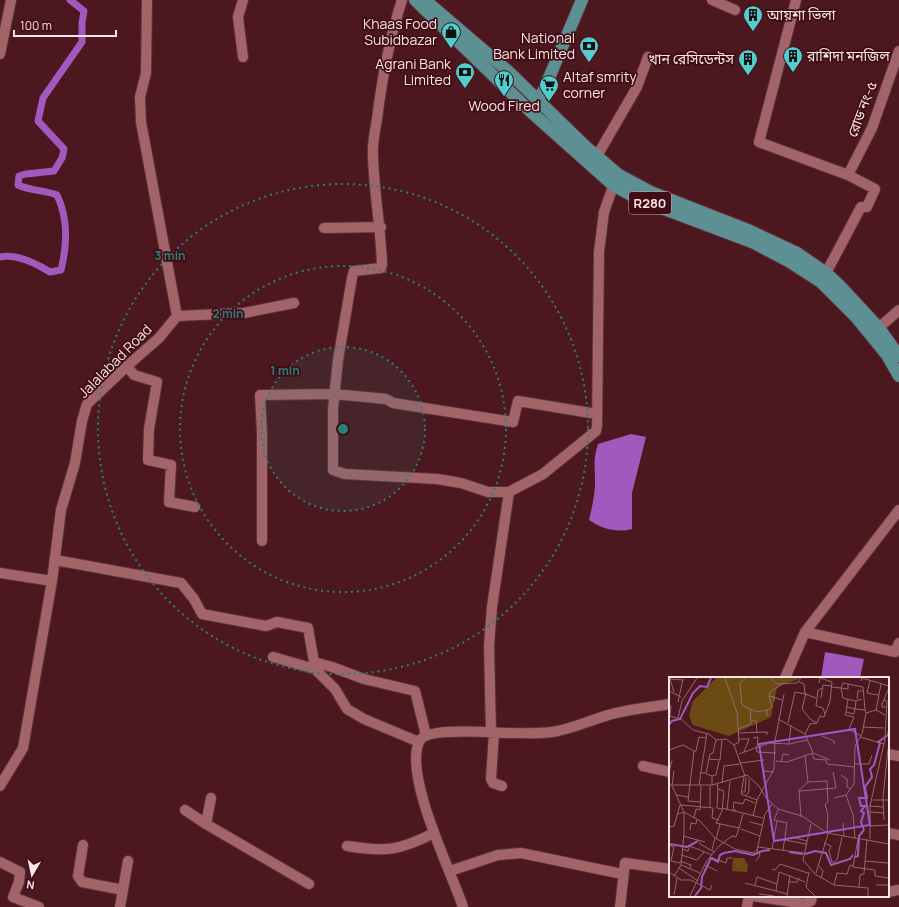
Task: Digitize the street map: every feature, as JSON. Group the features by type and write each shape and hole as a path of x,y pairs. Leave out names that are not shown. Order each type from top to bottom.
{"main road":[{"name":"R280","path":"415,0 530,111 640,200 754,243 790,262 821,282 856,317 875,331 899,376"},
{"name":"R280","path":"425,0 503,67 537,99 597,156 616,180 652,192 748,230 797,253 826,273 875,331 899,356"},
{"path":"537,99 539,87 577,0"},
{"path":"537,99 543,92 582,0"}],"street":[{"path":"0,54 12,0"},
{"path":"147,0 146,73 140,97 141,122 177,316 244,313 294,302"},
{"path":"243,0 238,17 243,57"},
{"path":"402,0 389,41 380,87 373,154 376,201 381,227 381,268 354,271 352,278 338,360 334,394 333,470 335,472 413,479 437,479 461,483 488,492 509,492 543,474 596,430 599,252 604,212 616,180"},
{"path":"712,0 735,10"},
{"path":"796,0 759,142 848,175 874,187 875,190 867,207 861,207 851,223 826,273"},
{"name":"রোড নং-৫","path":"848,175 872,128 899,51"},
{"path":"597,156 637,86 648,57"},
{"path":"530,111 537,99"},
{"path":"324,228 381,227"},
{"path":"875,331 899,310"},
{"name":"Jalalabad Road","path":"0,786 23,748 56,560 61,510 75,463 82,421 87,404 159,338 177,316"},
{"path":"127,366 134,375 157,382 148,445 148,460 171,465 169,502 195,507"},
{"path":"262,542 262,433 260,395 334,394 386,399 393,403 513,422 518,401 597,414"},
{"path":"502,786 493,783 491,779 493,733 489,645 492,607 509,492"},
{"path":"785,677 805,632 899,510"},
{"path":"56,560 181,583 194,599 202,614 266,626 277,622 307,627 309,630 314,666 335,689 347,709 364,719 422,738 445,732 554,732 616,713 669,704"},
{"path":"0,573 52,582"},
{"path":"805,632 898,650"},
{"path":"273,657 314,666 332,667 364,679 415,691 422,738 417,761 420,788 434,833 463,907"},
{"path":"889,754 899,756"},
{"path":"643,766 669,772"},
{"path":"206,824 211,798"},
{"path":"185,810 206,824 309,884"},
{"path":"347,846 376,850 399,847 412,844 434,833"},
{"path":"889,833 899,835"},
{"path":"83,845 78,876 82,882 123,890"},
{"path":"450,871 498,855 521,853 622,874"},
{"path":"120,907 128,861"},
{"path":"0,862 20,872 19,882 13,896 39,907"},
{"path":"620,907 622,874 625,863 669,869"},
{"path":"889,892 899,890"},
{"path":"747,907 749,897"},
{"path":"760,897 806,904 811,901 812,897"}],"shaded area":[{"path":"631,434 646,437 632,493 632,529 621,531 599,526 589,520 595,482 595,454 598,444"},
{"path":"825,652 864,659 860,677 821,677"}],"waterway":[{"path":"0,257 6,256 20,258 50,272 61,270 65,242 65,223 61,204 57,195 18,185 19,176 54,171 62,158 64,149 38,121 43,98 82,42 82,23 84,11 70,0"}],"place":[{"name":"আয়শা ভিলা","path":"753,32"},
{"name":"Khaas Food Subidbazar","path":"451,49"},
{"name":"National Bank Limited","path":"589,63"},
{"name":"রাশিদা মনজিল","path":"793,73"},
{"name":"খান রেসিডেন্টস","path":"748,76"},
{"name":"Agrani Bank Limited","path":"465,89"},
{"name":"Wood Fired","path":"504,97"},
{"name":"Altaf smrity corner","path":"549,102"}]}
